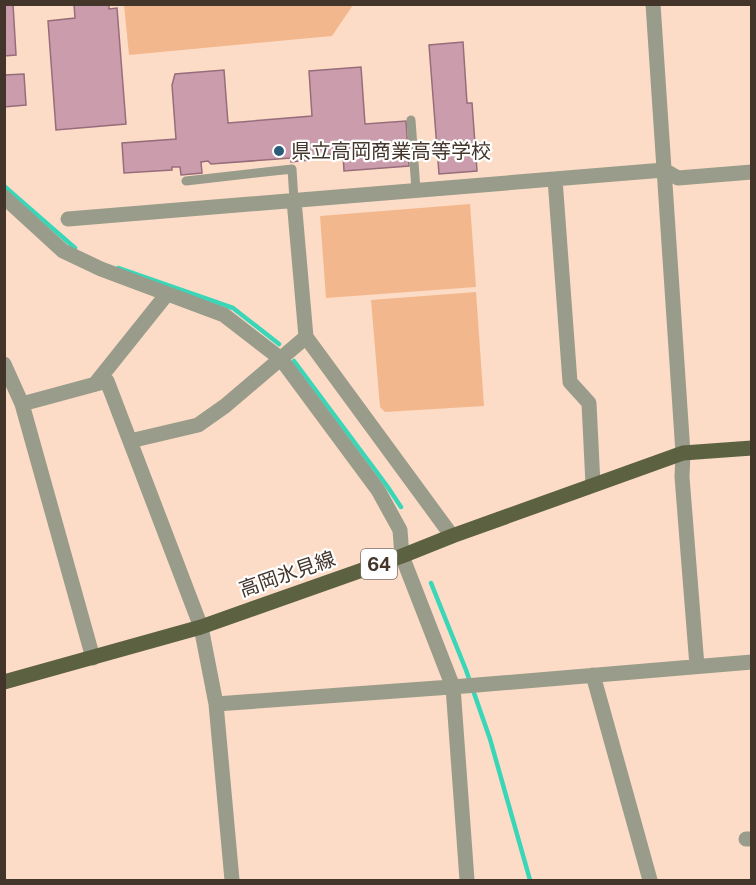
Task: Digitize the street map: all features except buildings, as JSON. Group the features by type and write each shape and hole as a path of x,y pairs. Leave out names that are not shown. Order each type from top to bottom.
{"main road":[{"name":"高岡氷見線","path":"4,682 201,627 683,453 752,448"}],"street":[{"path":"653,4 683,453 682,477 697,666"},
{"path":"68,219 664,170 678,178 752,172"},
{"path":"555,179 570,382 589,403 593,485"},
{"path":"4,197 63,251 101,269 224,315 280,360 378,490 400,530 402,556 459,687 467,880"},
{"path":"294,200 306,337 452,536"},
{"path":"95,384 168,294"},
{"path":"130,441 198,425 225,406 306,337"},
{"path":"4,364 22,404 93,658"},
{"path":"22,404 107,381 201,627 216,704 232,880"},
{"path":"216,704 459,687 752,662"},
{"path":"593,675 650,880"}],"lane":[{"path":"411,120 416,190"},
{"path":"186,181 291,169 294,200"}],"shaded area":[{"path":"124,4 353,5 332,36 129,55"},
{"path":"470,204 476,287 326,298 320,216"},
{"path":"476,292 484,406 385,412 380,407 371,300"}],"waterway":[{"path":"4,186 75,248"},
{"path":"118,268 233,308 279,344"},
{"path":"294,361 401,507"},
{"path":"431,583 466,670 490,739 530,880"}],"place":[{"name":"県立高岡商業高等学校","path":"279,151"}]}
